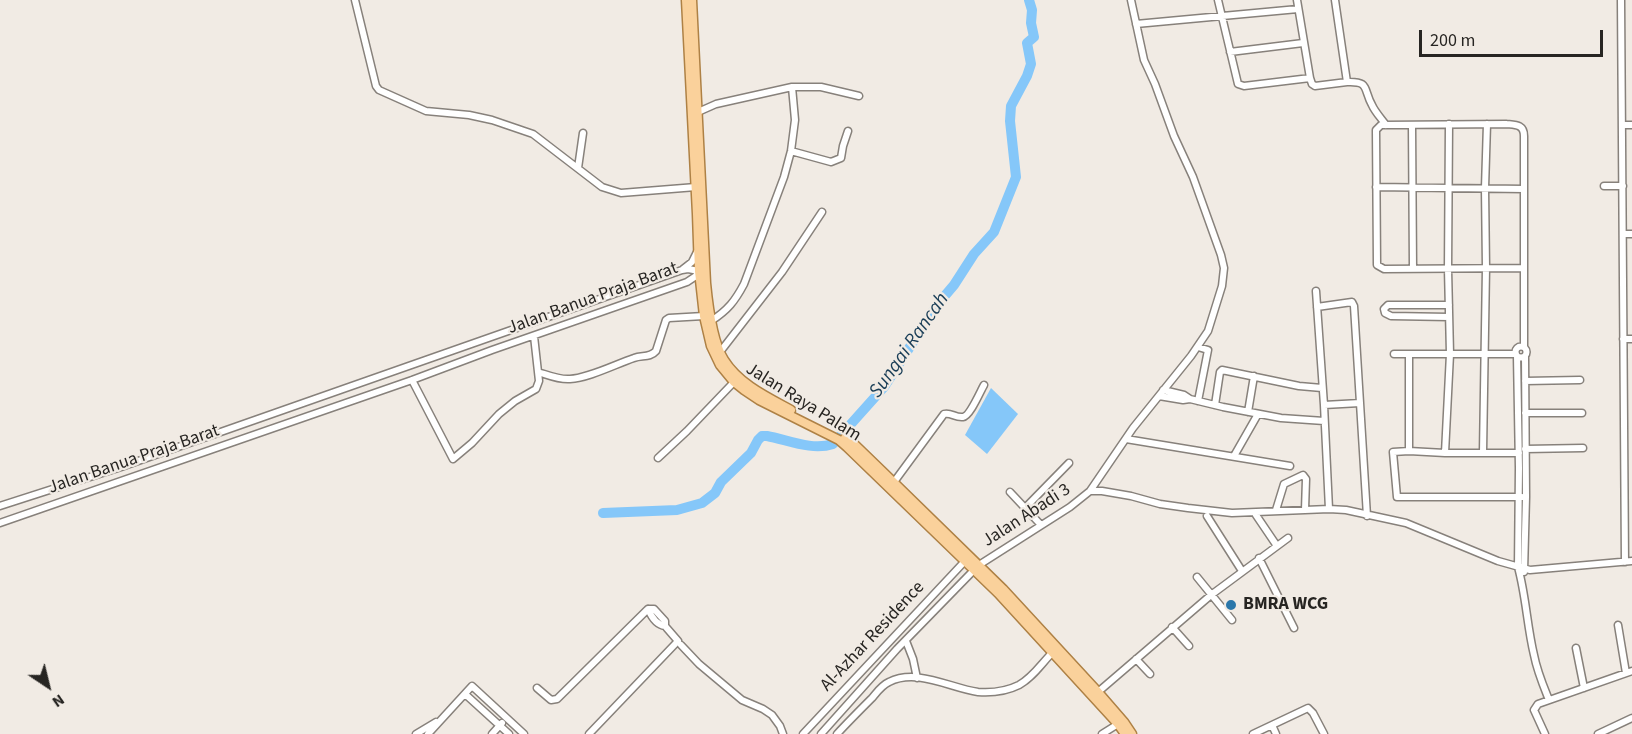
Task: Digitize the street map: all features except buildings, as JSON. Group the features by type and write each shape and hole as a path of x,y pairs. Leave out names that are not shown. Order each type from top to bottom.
{"main road":[{"name":"Jalan Raya Palam","path":"686,0 698,112 701,253 699,271 703,286"},
{"name":"Jalan Raya Palam","path":"692,0 689,17 696,188 703,286 714,354 734,382 759,400 854,444 894,483 965,561 977,567"},
{"name":"Jalan Raya Palam","path":"707,318 720,352 729,367 750,387 830,433"},
{"name":"Jalan Raya Palam","path":"840,438 1003,589 1125,734"},
{"name":"Jalan Raya Palam","path":"1055,650 1098,692 1132,734"}],"street":[{"path":"355,0 376,86 379,90 426,111 492,120 533,134 602,187 621,193 696,188"},
{"name":"Jalan Abadi 3","path":"977,567 1077,502 1090,491 1126,439 1208,331 1222,286 1224,268 1221,255 1193,177 1144,60 1131,0"},
{"path":"1218,0 1236,81 1240,86 1310,78"},
{"path":"1297,0 1312,84 1315,86 1359,81 1364,84 1371,104 1386,125"},
{"path":"1335,0 1347,82"},
{"path":"1090,491 1131,496 1160,504 1232,513 1275,510 1346,510 1406,523 1521,568 1547,569 1628,561 1623,420 1621,0"},
{"path":"1136,24 1299,9"},
{"path":"1230,52 1303,43"},
{"path":"538,372 570,380 638,356 653,354 666,320 669,318 707,318 730,308 744,284 784,177 791,151 795,120 792,87"},
{"path":"698,112 716,104 792,87 821,87 859,96"},
{"path":"1445,453 1450,354 1449,124"},
{"path":"1522,497 1526,449 1525,413 1521,400 1525,381 1518,348 1524,347 1524,268 1524,189 1524,135 1522,128 1506,124 1449,124 1381,125 1376,130 1377,265 1384,269 1524,268"},
{"path":"1483,452 1487,124"},
{"path":"1412,125 1413,269"},
{"path":"1622,125 1632,125"},
{"path":"791,151 826,161 836,161 841,158 848,131"},
{"path":"578,168 583,133"},
{"path":"1604,186 1623,186"},
{"path":"1376,187 1524,189"},
{"path":"720,352 782,272 822,212"},
{"path":"1623,234 1632,234"},
{"path":"682,270 701,253"},
{"name":"Jalan Banua Praja Barat","path":"0,506 121,467 682,270 688,268 699,271 687,282 0,523"},
{"path":"687,282 693,281 703,286"},
{"path":"1316,291 1329,509"},
{"path":"1317,307 1353,303 1367,516"},
{"path":"1449,305 1388,305 1384,309 1387,315 1449,317"},
{"path":"1404,305 1405,316"},
{"path":"1431,317 1432,305"},
{"path":"412,380 453,459 472,443 499,414 515,401 536,389 539,381 534,336"},
{"path":"1623,339 1632,339"},
{"path":"1198,346 1208,350 1198,401"},
{"path":"1395,354 1519,355"},
{"path":"1409,354 1409,451"},
{"path":"1519,355 1522,581 1533,654 1549,700"},
{"path":"1215,405 1222,370 1299,386 1322,388"},
{"path":"1248,412 1254,376"},
{"path":"1525,381 1580,380"},
{"path":"658,458 734,382"},
{"path":"894,483 944,414 961,417 967,415 984,385"},
{"path":"1161,393 1183,400 1190,399 1281,418 1324,421"},
{"path":"1324,405 1360,403"},
{"path":"1525,413 1582,412"},
{"path":"1234,456 1258,414"},
{"path":"1623,420 1632,420"},
{"path":"1126,439 1290,466"},
{"path":"1526,449 1583,448"},
{"path":"1519,453 1393,452 1397,497 1522,497"},
{"path":"1025,508 1069,463"},
{"path":"1275,510 1284,484 1302,476 1306,479 1305,510"},
{"path":"1010,492 1041,525"},
{"path":"1256,515 1277,546"},
{"path":"1207,516 1242,571"},
{"path":"1098,692 1211,595 1288,537"},
{"path":"1259,558 1294,628"},
{"name":"Al-Azhar Residence","path":"802,734 965,561"},
{"name":"Al-Azhar Residence","path":"821,734 977,567"},
{"path":"1197,577 1232,620"},
{"path":"537,688 551,700 557,699 648,609 654,609 677,639 676,643 589,734"},
{"path":"1545,734 1534,708 1538,704 1629,672 1618,625"},
{"path":"1172,627 1189,646"},
{"path":"906,641 917,678"},
{"path":"681,645 699,664 742,700 772,715 783,734"},
{"path":"1576,648 1584,688"},
{"path":"837,734 887,682 917,678 976,692 997,692 1019,685 1055,650"},
{"path":"1136,659 1150,674"},
{"path":"428,734 472,686 524,734"},
{"path":"465,694 504,731"},
{"path":"1253,734 1308,708 1324,734"},
{"path":"1598,734 1632,717"},
{"path":"417,734 442,719"},
{"path":"504,731 509,720"},
{"path":"1102,734 1118,724"},
{"path":"1272,725 1276,734"},
{"path":"492,734 504,731"}],"water":[{"path":"991,388 1018,414 987,454 965,435"}],"waterway":[{"name":"Sungai Rancah","path":"603,513 677,510 702,503 715,493 721,482 751,453 762,436 808,446 833,444 884,387 937,305 954,285 974,254 994,232 1016,177 1010,121 1011,106 1031,64 1027,43 1034,37 1029,0"}],"place":[{"name":"BMRA WCG","path":"1231,605"}]}
